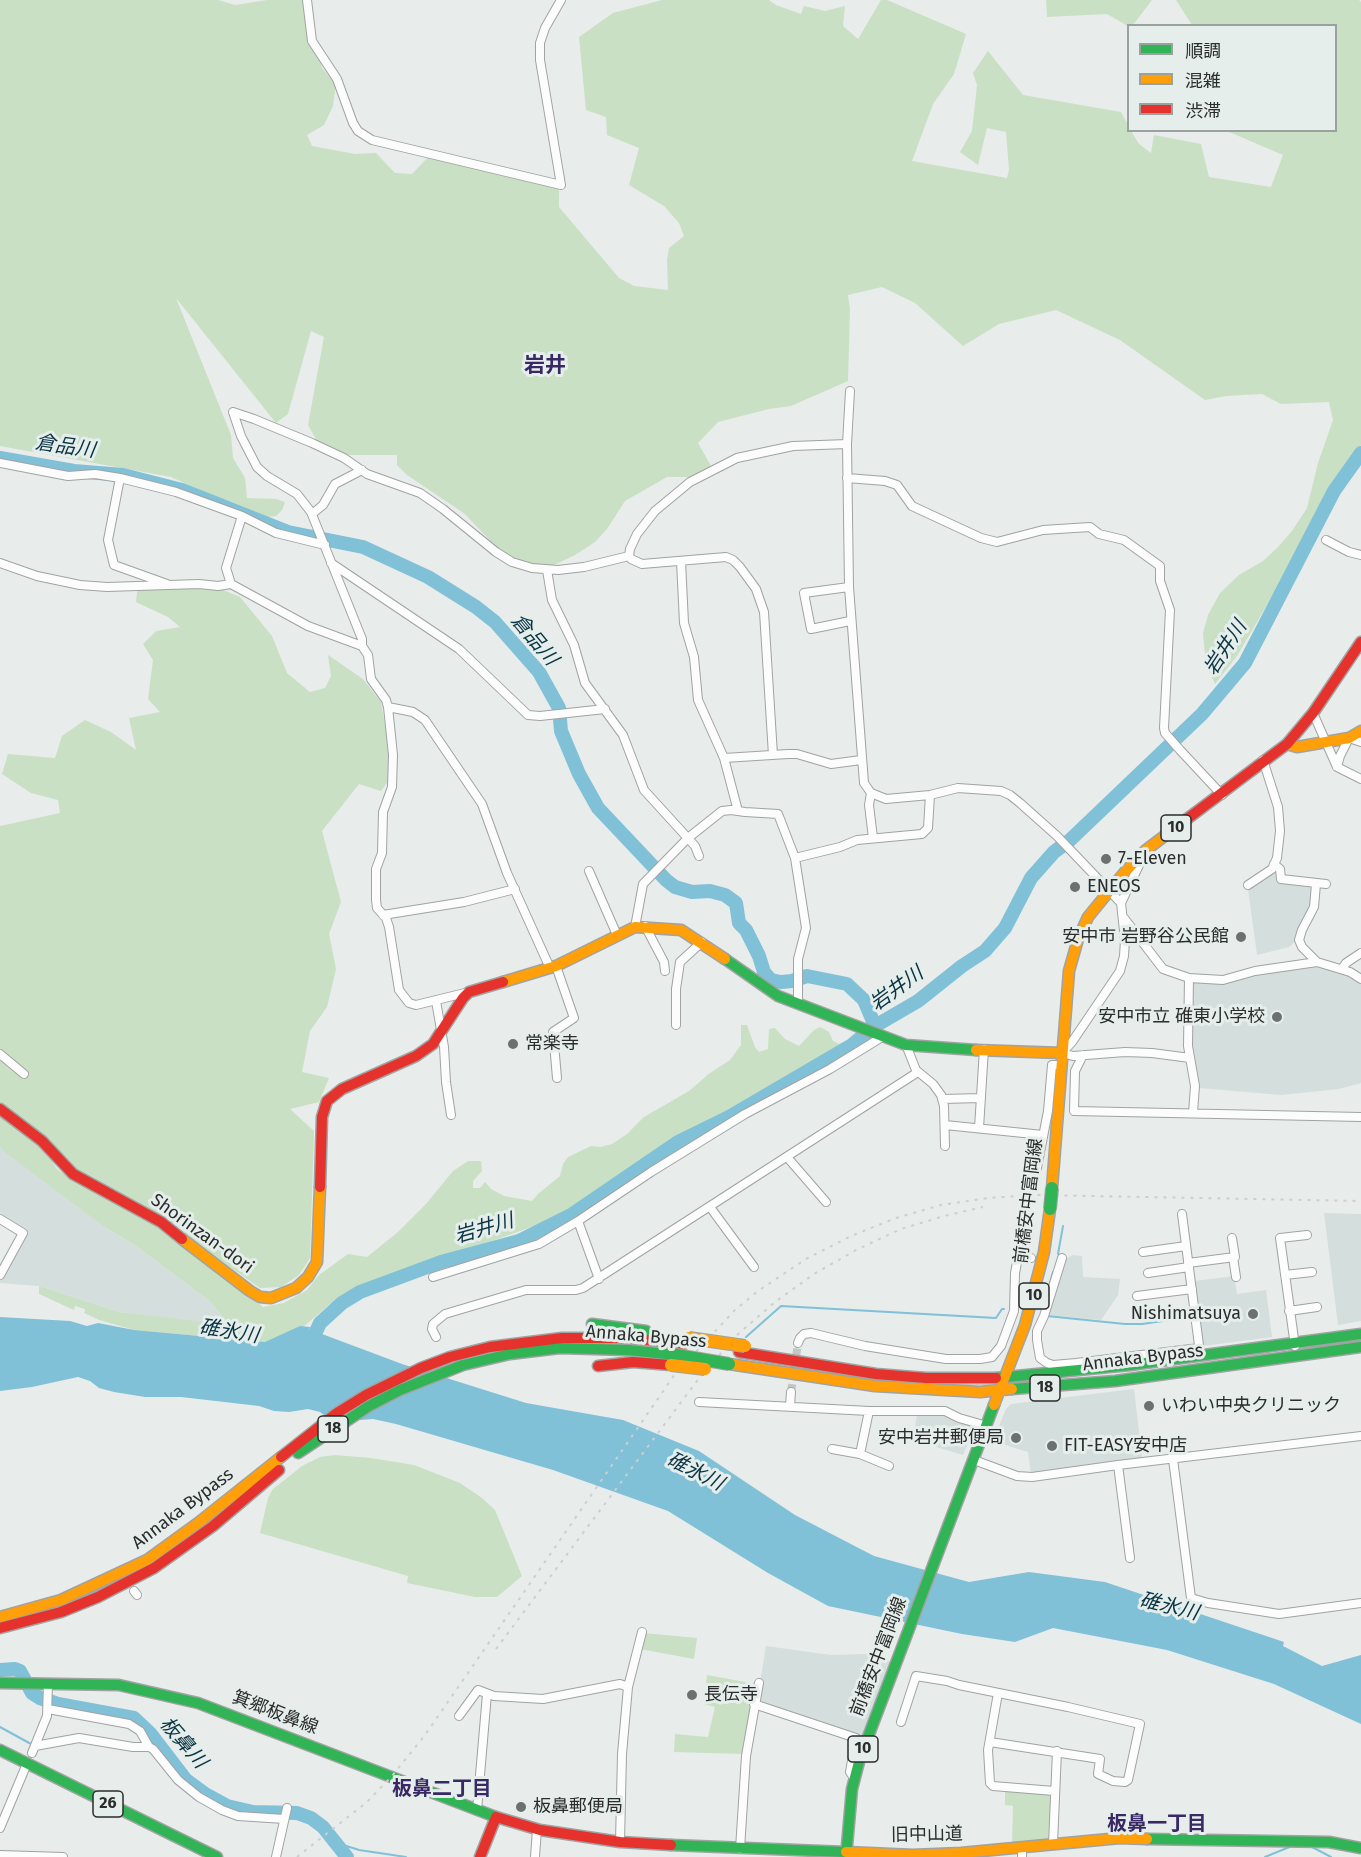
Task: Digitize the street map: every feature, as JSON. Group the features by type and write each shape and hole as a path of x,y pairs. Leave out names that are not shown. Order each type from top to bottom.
{"main road":[{"name":"前橋安中富岡線","path":"846,1855 854,1778 866,1740 1025,1325 1044,1252 1052,1188 1065,1005 1073,954 1088,917 1108,891 1146,850 1287,744 1313,713 1361,642"},
{"path":"1287,744 1297,747 1325,741 1355,740 1361,731"},
{"path":"441,1032 470,992 553,967 617,935 640,927 681,930 702,942 778,996 906,1045 984,1050 1061,1059"},
{"name":"Shorinzan-dori","path":"0,1109 42,1141 73,1174 161,1222 250,1291 260,1297 271,1298 296,1288 308,1277 317,1262 322,1117 327,1101 342,1089 416,1056 433,1044 441,1032"},
{"path":"592,1324 686,1341"},
{"name":"Annaka Bypass","path":"0,1617 92,1587 147,1560 337,1413 366,1395 421,1368 450,1357 490,1347 562,1338 686,1341 886,1375 926,1378 1004,1378 1064,1368 1361,1334"},
{"name":"Annaka Bypass","path":"0,1628 62,1612 98,1597 154,1568 182,1550 300,1451 369,1406 400,1390 463,1365 510,1354 560,1348 628,1350 725,1368 875,1386 936,1391 999,1392 1115,1381 1361,1347"},
{"path":"598,1366 674,1360"},
{"name":"箕郷板鼻線","path":"0,1683 32,1683 48,1688 119,1685 198,1703 496,1817"},
{"name":"26","path":"0,1750 217,1857"},
{"path":"480,1857 496,1817"},
{"name":"旧中山道","path":"496,1817 570,1836 722,1853 741,1849 828,1855 1022,1852 1053,1844 1120,1838 1329,1842 1361,1848"}],"street":[{"path":"307,0 312,41 338,79 352,123 358,131 372,140 561,185 540,60 540,44 544,28 561,0"},
{"path":"850,391 846,444 850,621 864,783 871,793 886,799 930,795 958,788 1010,795 1057,836 1121,903"},
{"path":"470,992 416,1005 409,1003 403,996 397,981 388,927 377,908 376,900 375,869 382,853 383,812 392,787 393,755 386,700 371,679 368,655 362,646 362,639 312,514 297,494 267,476 257,467 240,436 233,412 254,418 312,443 344,458 373,477 426,496 496,552 512,562 547,570 584,567 629,556"},
{"path":"773,755 764,612 760,596 740,567 733,560 719,557 642,564 634,562 629,556 630,549 637,534 655,511 690,482 736,458 793,446 846,444"},
{"path":"0,463 68,476 95,474 120,478 182,494 242,516 276,533 324,544"},
{"path":"312,514 323,505 335,484 362,470"},
{"path":"120,478 108,544 114,565 169,585"},
{"path":"847,478 897,484 912,506 981,538 997,542 1043,530 1090,527 1098,534 1124,540 1160,566 1160,581 1170,610 1165,733 1222,795"},
{"path":"231,584 226,568 242,516"},
{"path":"1326,540 1349,552 1361,555"},
{"path":"681,561 684,623 694,657 698,700 724,758 738,811"},
{"path":"0,563 37,576 80,585 107,587 231,584 308,626 362,646"},
{"path":"331,563 459,649 528,716 605,709"},
{"path":"547,570 552,600 574,645 585,683 622,735 644,790 695,846 699,856"},
{"path":"849,587 804,593 811,629 850,621"},
{"path":"388,707 413,712 425,720 482,804 507,873 553,967 574,1017 553,1032 557,1078"},
{"path":"1313,713 1337,767 1361,779"},
{"path":"1337,767 1340,756 1355,740"},
{"path":"724,758 797,754 831,764 861,760"},
{"path":"1248,885 1272,869 1277,858 1280,831 1278,807 1263,760"},
{"path":"871,793 869,805 873,838"},
{"path":"795,858 840,847 857,840 914,836 925,832 928,824 930,795"},
{"path":"665,971 664,962 640,927 643,884 688,838 722,811 778,814 795,858 806,928 799,952 798,1004"},
{"path":"1061,1059 1120,971 1124,956 1121,903 1146,850"},
{"path":"1274,864 1280,869 1281,879 1326,884"},
{"path":"589,871 617,935"},
{"path":"1316,884 1314,907 1299,940 1302,947 1317,962"},
{"path":"383,915 464,902 515,889"},
{"path":"1123,917 1163,969 1189,978 1223,980 1255,971 1317,962 1350,972 1361,979"},
{"path":"676,1025 676,989 680,962 702,942"},
{"path":"1342,969 1346,963 1361,953"},
{"path":"1189,978 1188,1046 1195,1086 1193,1113"},
{"path":"435,1001 451,1115"},
{"path":"434,1277 526,1249 578,1221 651,1172 745,1114 830,1069 880,1036"},
{"path":"906,1045 918,1072 933,1084 942,1099 945,1146"},
{"path":"979,1128 984,1050"},
{"path":"1035,1178 1048,1111 1052,1065 1061,1059 1073,1056 1125,1052 1190,1058"},
{"path":"0,1054 24,1074"},
{"path":"1083,1055 1075,1071 1074,1111 1361,1117"},
{"path":"436,1337 432,1329 445,1314 526,1290 576,1290 599,1279 918,1072"},
{"path":"942,1099 981,1098"},
{"path":"945,1125 1043,1135"},
{"path":"787,1157 826,1202"},
{"path":"710,1207 754,1267"},
{"path":"1182,1214 1202,1369"},
{"path":"0,1219 23,1233 4,1261 0,1275"},
{"path":"578,1221 599,1279"},
{"path":"1297,1356 1280,1238 1307,1235"},
{"path":"1233,1238 1236,1277"},
{"path":"1143,1252 1186,1246"},
{"path":"798,1343 804,1334 812,1333 904,1354 946,1359 992,1357 997,1352 1014,1311 1015,1273 1018,1257 1031,1258"},
{"path":"1148,1273 1233,1257"},
{"path":"1058,1261 1036,1340 1040,1358 1064,1368"},
{"path":"1285,1275 1312,1272"},
{"path":"1137,1296 1192,1289"},
{"path":"1289,1311 1317,1307"},
{"path":"1011,1322 1025,1325"},
{"path":"790,1406 791,1392"},
{"path":"699,1402 869,1411 945,1411 959,1418 987,1426"},
{"path":"860,1454 869,1411"},
{"path":"974,1460 1024,1478 1361,1436"},
{"path":"831,1449 860,1454 889,1466"},
{"path":"1173,1459 1191,1598 1208,1603 1280,1614 1361,1603"},
{"path":"1118,1465 1130,1558"},
{"path":"620,1842 622,1754 628,1687 642,1632"},
{"path":"900,1722 916,1676 1140,1724 1128,1780 1125,1782 1113,1781 1098,1774 1100,1760 1057,1751 990,1742"},
{"path":"741,1849 746,1756 759,1683"},
{"path":"459,1716 478,1690 487,1694 519,1699 543,1699 620,1684 628,1687"},
{"path":"48,1688 48,1706 33,1749 79,1738 133,1747 149,1747"},
{"path":"998,1693 990,1742 990,1783 993,1786 1054,1791"},
{"path":"477,1810 487,1694"},
{"path":"754,1704 856,1738 850,1772 854,1778"},
{"path":"48,1706 129,1724 140,1731 149,1747 187,1789 222,1810 251,1818 285,1818"},
{"path":"1053,1844 1057,1751"},
{"path":"0,1828 26,1766"},
{"path":"276,1857 287,1808"},
{"path":"535,1857 537,1829"},
{"path":"0,1855 63,1857"}],"shaded area":[{"path":"1273,873 1276,874 1276,882 1310,884 1314,889 1312,907 1297,940 1289,947 1257,955 1248,889"},
{"name":"安中市立 碓東小学校","path":"1314,965 1346,973 1361,983 1361,1083 1339,1089 1281,1095 1200,1088 1192,1051 1192,984 1196,981 1222,984 1253,974"},
{"path":"0,1147 103,1226 136,1246 211,1302 230,1326 119,1312 39,1286 0,1283 27,1229 0,1213"},
{"path":"1324,1213 1361,1214 1361,1321 1338,1325"},
{"path":"1073,1255 1082,1256 1083,1277 1120,1279 1118,1295 1101,1320 1047,1315 1064,1260"},
{"path":"1234,1276 1237,1294 1266,1290 1272,1337 1203,1346 1195,1281"},
{"path":"1134,1389 1142,1458 1031,1475 1028,1452 993,1441 1006,1409 1011,1404"},
{"path":"917,1415 942,1415 975,1427 963,1455 913,1440"},
{"path":"766,1646 831,1655 868,1654 891,1662 862,1737 757,1702"}],"green space":[{"path":"0,0 218,0 235,5 267,0 308,0 322,68 336,84 333,106 324,125 307,135 312,146 355,154 376,153 395,173 412,174 429,156 542,180 555,179 559,190 559,207 619,278 634,286 668,290 669,248 684,236 679,223 664,206 629,185 639,148 607,135 606,117 586,110 579,37 613,13 662,0 769,0 801,14 804,6 825,11 845,6 843,26 858,39 881,0 887,0 966,34 954,74 933,104 912,161 1007,178 1009,170 1006,132 987,128 978,165 960,152 972,131 977,85 973,73 988,51 1023,95 1121,112 1127,123 1127,132 1132,132 1139,144 1151,153 1154,135 1201,144 1209,177 1271,187 1283,155 1229,132 1337,132 1337,24 1191,24 1176,0 1359,0 1361,2 1361,445 1330,486 1294,559 1237,656 1215,684 1206,665 1203,633 1208,615 1220,593 1239,575 1263,561 1278,547 1307,508 1318,463 1333,420 1329,402 1281,404 1262,394 1205,400 1120,340 1056,310 999,324 963,346 915,303 882,287 848,295 850,309 848,381 791,406 718,422 698,443 711,466 690,477 667,477 625,501 607,529 595,542 548,568 527,563 496,547 465,514 407,475 397,465 397,455 345,455 321,448 308,425 324,337 311,331 288,414 276,423 176,298 231,435 233,458 245,478 247,498 276,499 285,502 282,510 276,516 261,518 171,477 0,446"},
{"path":"1046,0 1152,0 1134,24 1127,25 1107,14 1047,17"},
{"path":"173,586 218,588 240,597 272,636 287,673 310,692 325,688 331,676 328,655 363,679 381,702 390,754 391,777 381,791 359,784 322,831 341,902 329,934 336,969 327,1007 310,1031 302,1072 329,1078 319,1102 290,1109 314,1131 310,1258 299,1275 281,1287 260,1288 204,1249 176,1225 76,1171 0,1104 0,826 60,813 58,800 31,793 2,774 8,754 55,758 62,736 85,720 111,732 136,750 129,718 160,712 148,699 153,660 143,644 156,631 180,627 168,617 136,602 137,592 141,588"},
{"path":"741,1025 747,1025 759,1052 768,1049 769,1029 775,1028 785,1039 799,1046 814,1030 820,1027 829,1032 833,1041 839,1044 854,1038 842,1049 677,1139 551,1220 366,1284 330,1304 296,1333 266,1342 134,1330 99,1320 84,1313 85,1309 75,1306 74,1310 39,1294 39,1286 119,1312 229,1325 211,1302 136,1246 103,1226 5,1152 0,1147 0,1114 44,1149 57,1169 69,1178 160,1226 198,1253 263,1307 284,1303 307,1290 319,1275 348,1254 367,1257 398,1232 426,1204 453,1171 468,1161 481,1161 482,1171 473,1181 473,1188 480,1188 485,1182 491,1189 504,1196 532,1201 560,1176 563,1164 568,1157 591,1146 600,1147 612,1144 627,1134 644,1117 689,1091 730,1060 741,1045"},
{"path":"335,1455 414,1465 460,1483 495,1510 522,1576 497,1597 475,1597 407,1583 408,1576 260,1533 268,1498 273,1489 302,1466 320,1457"},
{"path":"644,1633 697,1638 694,1659 640,1649"},
{"path":"707,1675 756,1684 744,1754 674,1752 675,1734 708,1737 715,1707 704,1704"},
{"path":"1005,1790 1048,1794 1051,1797 1050,1838 1046,1842 1012,1843 1013,1806 1005,1805"}],"water":[{"name":"碓氷川","path":"0,1317 70,1321 87,1326 98,1323 134,1330 265,1342 300,1326 310,1327 308,1336 322,1334 402,1364 526,1403 623,1420 699,1451 795,1515 874,1556 969,1582 1029,1572 1105,1582 1284,1642 1283,1646 1322,1666 1361,1655 1361,1724 1274,1684 1167,1650 1053,1628 1015,1642 962,1634 828,1606 768,1573 668,1511 553,1470 396,1424 373,1419 333,1422 320,1412 308,1409 289,1412 274,1411 259,1406 181,1397 145,1397 99,1388 90,1381 78,1377 0,1391"}],"waterway":[{"name":"岩井川","path":"304,1348 314,1336 320,1323 342,1303 360,1292 441,1262 519,1241 571,1215 678,1142 729,1117 852,1045 875,1026 918,1001 985,951 1005,928 1031,878 1054,852 1069,841 1202,714 1245,663 1334,491 1361,453"},
{"name":"倉品川","path":"0,458 74,471 123,475 182,490 288,532 363,547 428,577 476,607 495,622 539,672 559,708 561,731 579,774 598,808 666,880 675,887 692,892 710,891 725,895 736,903 739,923 746,930 764,972 771,980 792,981 807,976 847,984 864,1000 875,1026"},
{"path":"1058,1254 1063,1226"},
{"path":"1043,1306 1053,1272"},
{"path":"746,1337 781,1306 996,1318 1004,1309"},
{"path":"1047,1316 1125,1324 1191,1317"},
{"name":"板鼻川","path":"0,1670 20,1671 32,1693 40,1698 58,1704 134,1718 150,1733 186,1780 205,1794 227,1806 253,1812 297,1813 311,1818 323,1827 347,1857"},
{"path":"0,1727 31,1744"},
{"path":"337,1843 359,1850 406,1857"},
{"path":"1265,1857 1292,1846"},
{"path":"1312,1847 1331,1857"}],"tunnel":[{"path":"791,1392 798,1343"}],"railway":[{"path":"297,1857 367,1802 392,1776 425,1735 675,1374 735,1310 758,1291 806,1259 851,1236 896,1218 941,1205 988,1198 1035,1195 1361,1201"},
{"path":"496,1649 700,1377 737,1335 775,1302 814,1274 856,1250 901,1229 983,1207"}],"traffic: fast":[{"path":"725,959 778,996 906,1045 976,1050"},
{"path":"1050,1209 1052,1188"},
{"path":"592,1324 646,1331"},
{"path":"996,1378 1130,1365 1361,1334"},
{"path":"1012,1389 1115,1381 1361,1347"},
{"path":"298,1453 369,1406 400,1390 463,1365 510,1354 560,1348 628,1350 676,1355"},
{"path":"676,1355 729,1364"},
{"path":"846,1857 852,1789 860,1758 994,1405"},
{"path":"0,1683 119,1685 198,1703 496,1817"},
{"path":"0,1750 217,1857"},
{"path":"1147,1839 1329,1842 1361,1848"},
{"path":"671,1845 846,1852"}],"traffic: slow":[{"path":"1287,744 1297,747 1349,738 1361,731"},
{"path":"1052,1188 1069,971 1078,939 1088,917 1124,873 1146,850 1187,819"},
{"path":"503,982 556,966 635,927 681,930 725,959"},
{"path":"976,1050 1062,1053"},
{"path":"182,1239 250,1291 260,1297 271,1298 296,1288 308,1277 317,1262 320,1187"},
{"path":"994,1405 1025,1325 1044,1252 1050,1209"},
{"path":"689,1338 745,1346"},
{"path":"729,1364 875,1386 980,1392 1012,1389"},
{"path":"671,1365 705,1369"},
{"path":"0,1617 61,1600 147,1560 281,1457"},
{"path":"846,1852 913,1855 961,1853 1120,1838 1147,1839"}],"traffic: jam":[{"path":"1187,819 1287,744 1313,713 1361,642"},
{"path":"320,1187 322,1117 327,1101 342,1089 416,1056 433,1044 469,992 503,982"},
{"path":"0,1109 42,1141 73,1174 161,1222 182,1239"},
{"path":"281,1457 337,1413 366,1395 421,1368 450,1357 490,1347 562,1338 629,1338 684,1344"},
{"path":"739,1352 876,1374 926,1378 996,1378"},
{"path":"598,1366 633,1362 671,1365"},
{"path":"0,1628 61,1612 98,1597 154,1568 213,1526 279,1470"},
{"path":"480,1857 496,1817 540,1830 620,1842 671,1845"}],"place":[{"name":"7-Eleven","path":"1106,859"},
{"name":"ENEOS","path":"1075,887"},
{"name":"安中市 岩野谷公民館","path":"1241,937"},
{"name":"安中市立 碓東小学校","path":"1277,1017"},
{"name":"常楽寺","path":"513,1044"},
{"name":"Nishimatsuya","path":"1253,1314"},
{"name":"いわい中央クリニック","path":"1149,1406"},
{"name":"安中岩井郵便局","path":"1016,1438"},
{"name":"FIT-EASY安中店","path":"1052,1446"},
{"name":"長伝寺","path":"692,1695"},
{"name":"板鼻郵便局","path":"521,1807"}],"district":[{"name":"岩井","path":"545,366"},
{"name":"板鼻二丁目","path":"442,1789"},
{"name":"板鼻一丁目","path":"1157,1824"}]}
